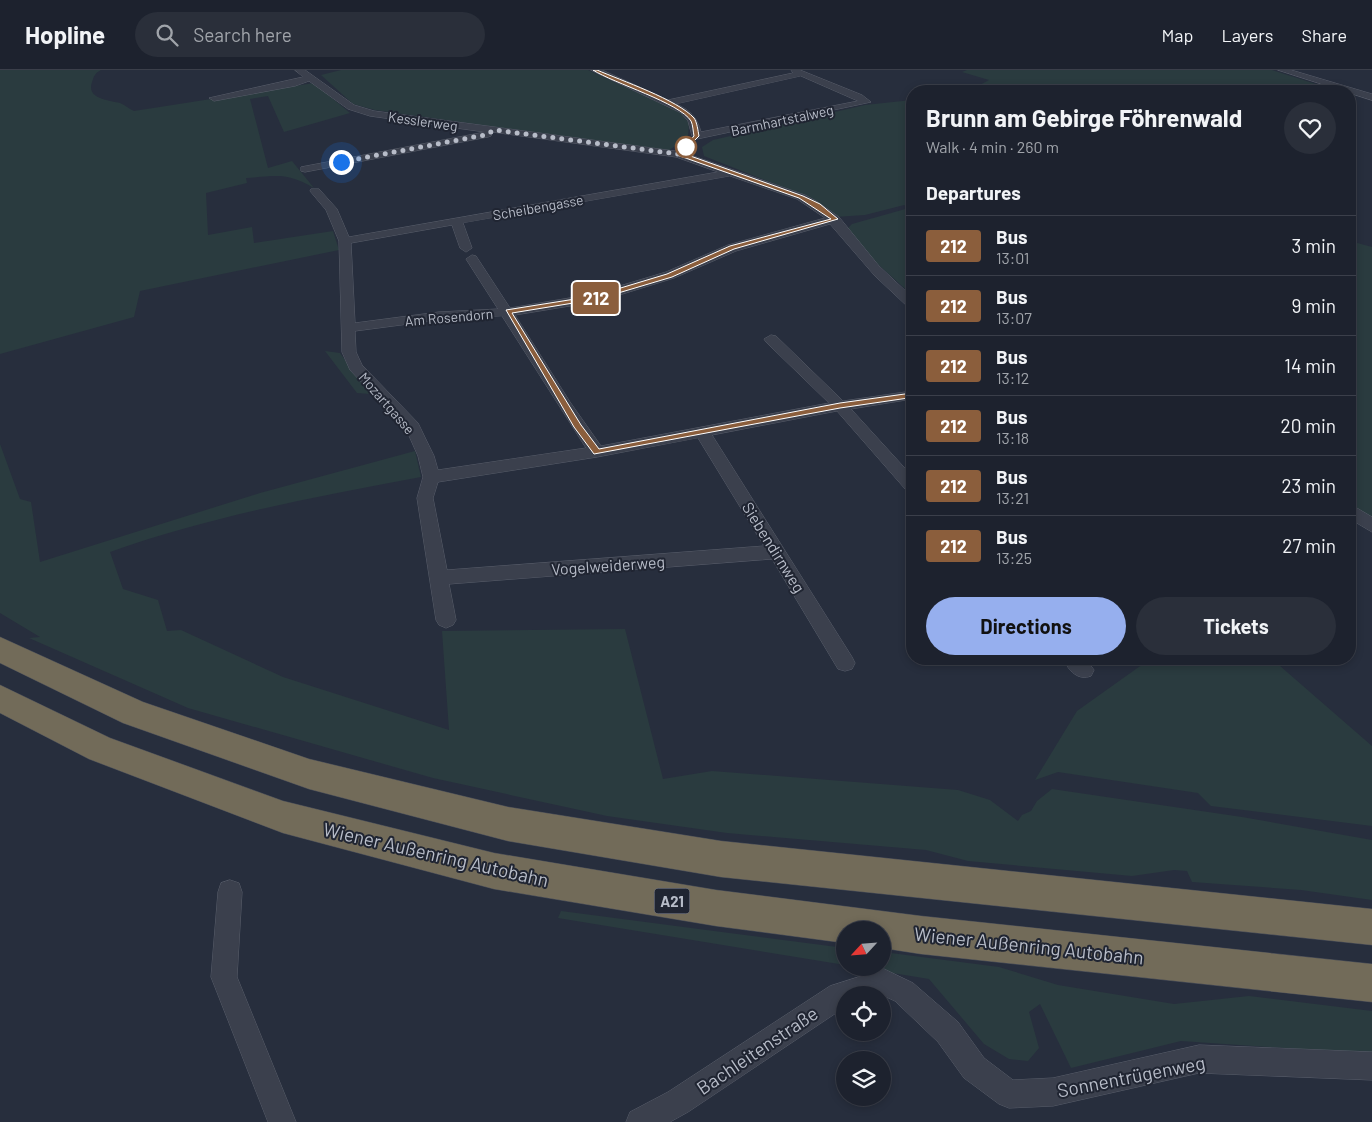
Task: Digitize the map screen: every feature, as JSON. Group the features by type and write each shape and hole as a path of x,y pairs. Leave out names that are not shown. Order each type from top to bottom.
{"highway":[{"path":"0,649 134,713 272,761 310,774 508,824 721,859 1372,927"},
{"name":"Wiener Außenring Autobahn","path":"0,698 100,749 283,817 494,871 716,908 921,934 1372,983"}],"street":[{"name":"Kesslerweg","path":"299,70 351,107 373,114 495,130 688,145"},
{"path":"595,70 684,112 693,120 688,145 729,173 801,197 818,206 835,219 871,265 906,297"},
{"path":"1282,70 1332,85"},
{"path":"667,103 798,72 859,97 866,102"},
{"path":"214,98 295,84 311,77"},
{"path":"1356,92 1372,97"},
{"name":"Barmhartstalweg","path":"688,145 866,102"},
{"path":"305,169 485,135 495,130"},
{"name":"Scheibengasse","path":"345,241 729,173"},
{"name":"Mozartgasse","path":"315,191 331,209 345,241 349,352 356,367 413,427 426,456 431,477 425,498 446,620"},
{"name":"Am Rosendorn","path":"349,328 438,316 508,312 595,298 670,275 732,248 835,219"},
{"path":"457,222 469,253 508,312 578,427 597,452"},
{"path":"771,338 840,406 906,479"},
{"path":"431,477 597,452 840,406 906,396"},
{"name":"Siebendirnweg","path":"702,432 845,663"},
{"path":"1356,514 1372,526"},
{"name":"Vogelweiderweg","path":"440,578 777,552"},
{"path":"230,892 224,977 282,1122"},
{"name":"Bachleitenstraße","path":"640,1122 678,1102 839,995 866,987 884,982 904,992 948,1032"},
{"name":"Sonnentrügenweg","path":"948,1032 974,1068 1009,1094 1053,1092 1199,1059 1372,1066"}],"shaded area":[{"path":"0,70 101,70 93,78 92,92 100,98 120,103 134,111 314,83 350,113 284,132 268,96 250,99 268,168 292,161 314,188 296,179 274,176 246,178 247,183 206,193 208,235 252,227 254,243 333,231 339,250 140,291 134,317 0,354"},
{"path":"341,70 588,70 680,112 689,123 688,137 668,151 375,110 353,104 321,75"},
{"path":"967,70 1272,70 1319,85 980,85 989,80 962,72"},
{"path":"906,101 906,206 904,205 865,215 835,217 813,199 704,156 702,147 713,140 865,105"},
{"path":"906,209 906,290 871,258 846,230 852,224"},
{"path":"1356,243 1372,247 1372,519 1356,510"},
{"path":"325,351 340,353 370,394 357,393"},
{"path":"0,444 20,499 31,502 40,562 260,493 415,451 421,477 264,508 186,528 110,552 123,589 158,600 167,631 181,630 283,677 449,730 442,631 625,629 663,779 712,771 958,790 990,800 1018,821 1022,815 1031,811 1037,801 1052,789 1242,817 1372,840 1372,900 1301,890 1192,882 1187,871 1174,870 1132,876 968,861 926,850 727,833 607,816 433,778 188,708 29,638 40,637 0,613"},
{"path":"1142,665 1279,665 1372,746 1372,826 1211,806 1198,793 1058,772 1035,780 1077,711"},
{"path":"561,911 836,947 836,964 558,918"},
{"path":"891,953 999,967 1058,985 1174,1004 1249,996 1372,1011 1372,1054 1181,1041 1071,1068 1040,1004 1029,1012 1039,1048 1028,1061 1009,1059 984,1044 929,979 891,973"}],"bus line":[{"name":"212","path":"595,70 667,103 684,112 693,120 697,136 678,154 801,197 818,206 835,219 732,248 670,275 595,298 508,312 578,427 597,452 840,406 906,396"}],"route":[{"path":"341,162 485,135 495,130 678,154 686,147"}]}
